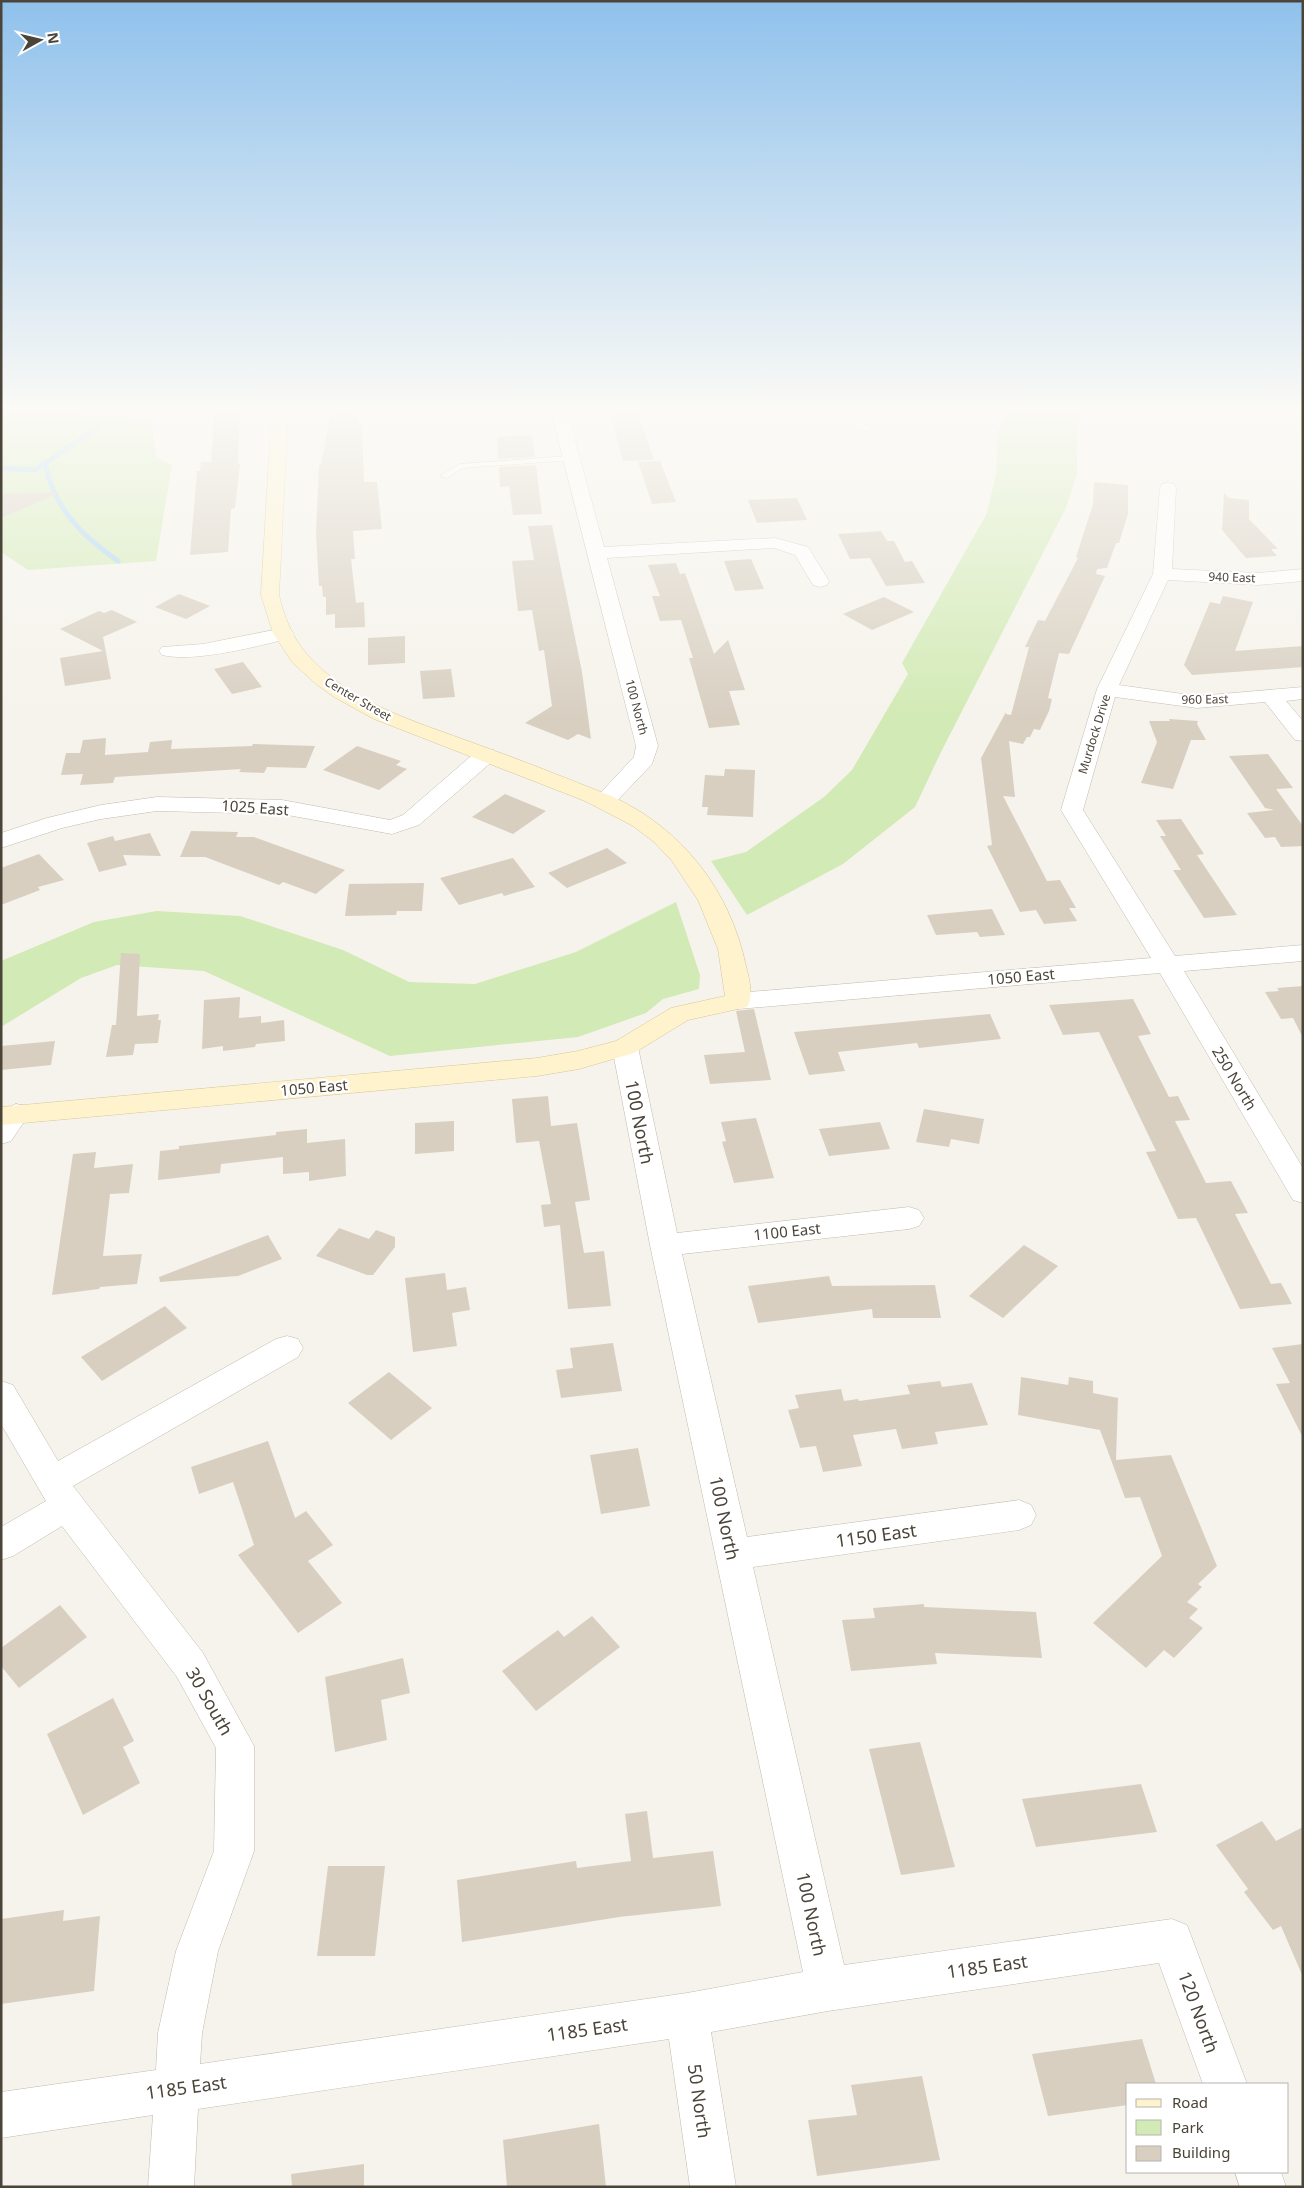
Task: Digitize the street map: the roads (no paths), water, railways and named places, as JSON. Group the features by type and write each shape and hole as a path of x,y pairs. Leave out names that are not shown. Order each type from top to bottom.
{"street":[{"name":"Center Street","path":"274,513 270,595 273,609 284,634 296,653 318,675 355,700 407,726 604,801"},
{"name":"100 North","path":"587,513 647,746 644,759 604,801"},
{"name":"Murdock Drive","path":"1166,513 1162,574 1107,689 1072,810 1167,963"},
{"path":"598,552 775,543 802,551 820,581"},
{"name":"940 East","path":"1162,574 1258,578 1303,575"},
{"path":"169,651 203,650 284,634"},
{"name":"960 East","path":"1107,689 1151,697 1197,702 1303,693"},
{"path":"1271,696 1303,735"},
{"name":"1025 East","path":"1,841 64,820 101,812 157,804 282,807 392,827 411,820 486,755"},
{"path":"604,801 640,821 660,836 691,868 719,914 738,978 738,1001"},
{"name":"1050 East","path":"6,1121 538,1067 579,1060 625,1047 680,1014 738,1001 1167,963 1303,953"},
{"name":"250 North","path":"1167,963 1303,1193"},
{"name":"100 North","path":"625,1047 665,1245 828,1989"},
{"name":"1100 East","path":"665,1245 909,1218"},
{"path":"1,1544 60,1494 287,1348"},
{"name":"30 South","path":"1,1394 60,1494 190,1665 235,1746 234,1851 197,1951 180,2033 171,2187"},
{"name":"1150 East","path":"733,1554 1019,1515"},
{"name":"1185 East","path":"1,2116 177,2088 688,2014 828,1989 1172,1940"},
{"name":"120 North","path":"1172,1940 1226,2083"},
{"name":"50 North","path":"688,2014 713,2187"},
{"path":"1258,2173 1263,2187"}],"waterway":[{"path":"67,513 81,531 118,561"}]}
